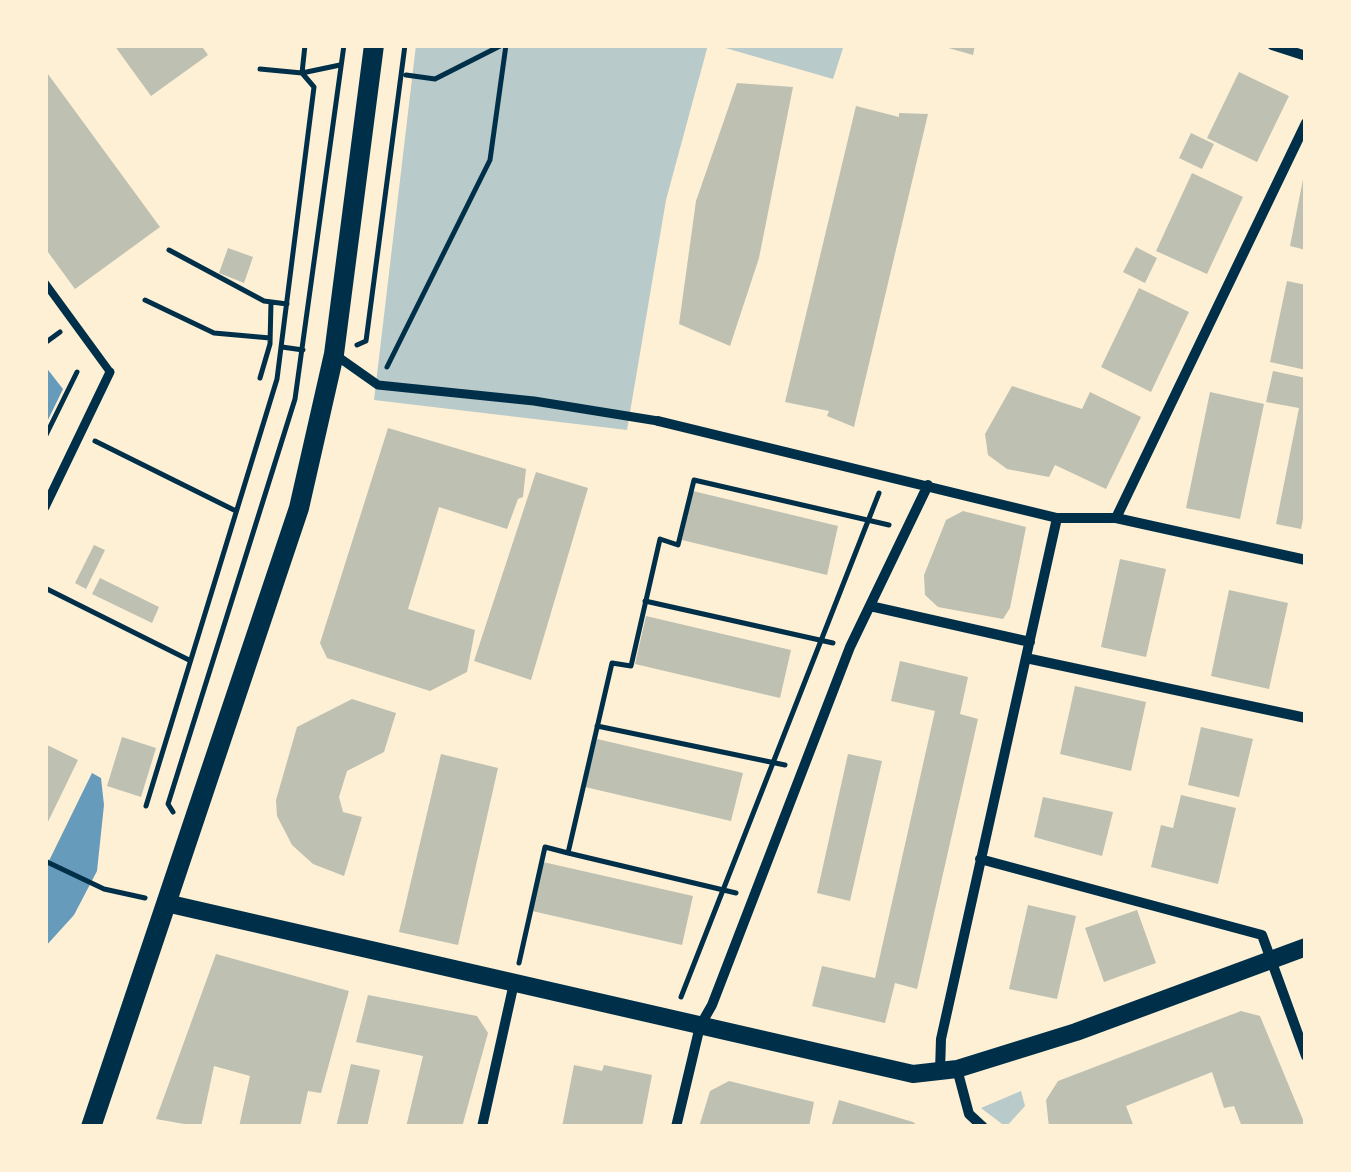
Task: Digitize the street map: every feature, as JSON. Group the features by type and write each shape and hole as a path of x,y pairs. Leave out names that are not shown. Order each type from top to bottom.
{"main road":[{"path":"90,1127 299,508 334,354 374,45"}],"street":[{"path":"1272,45 1306,56"},
{"path":"1116,518 1306,123"},
{"path":"334,354 378,385 534,401 658,421 1057,518 1116,518 1306,560"},
{"path":"45,507 110,372"},
{"path":"676,1127 700,1026 850,647 928,485"},
{"path":"983,1127 969,1114 949,1070 941,1039 1057,518"},
{"path":"870,606 1030,642"},
{"path":"1026,658 1306,718"},
{"path":"980,859 1262,935 1306,1056"},
{"path":"166,903 891,1070 949,1070 1076,1032 1306,947"},
{"path":"482,1127 514,984"}],"lane":[{"path":"45,282 110,372"}],"path":[{"path":"146,806 278,379 314,87 302,72 306,45"},
{"path":"189,836 168,804 295,399 344,45"},
{"path":"334,354 366,342 405,45"},
{"path":"406,75 435,79 504,45"},
{"path":"378,385 490,160 504,45"},
{"path":"260,69 302,72 340,65"},
{"path":"169,250 271,302 287,304"},
{"path":"145,300 214,334 270,338"},
{"path":"260,378 270,338 271,302"},
{"path":"45,437 77,372"},
{"path":"80,434 236,511"},
{"path":"681,997 886,475"},
{"path":"568,853 612,663 630,666 660,540 678,546 694,480 907,529"},
{"path":"45,588 189,660"},
{"path":"645,601 850,647"},
{"path":"598,726 803,768"},
{"path":"514,984 545,848 754,897"},
{"path":"45,861 104,889 166,903"}],"shaded area":[{"path":"416,45 708,45 666,200 627,430 374,400"},
{"path":"715,45 844,45 833,79"},
{"path":"1021,1091 1025,1106 1006,1127 981,1108"}],"water":[{"path":"45,366 63,389 45,426"},
{"path":"92,773 101,778 104,805 97,871 74,915 45,947 45,869"}],"building":[{"path":"114,45 201,45 208,55 151,96"},
{"path":"938,45 975,45 973,55"},
{"path":"45,70 160,227 75,289 45,248"},
{"path":"1239,72 1289,96 1257,162 1207,138"},
{"path":"737,83 793,87 759,258 730,346 679,324 696,201"},
{"path":"856,106 899,117 899,113 928,114 854,427 827,416 829,411 785,402"},
{"path":"1191,133 1214,144 1202,169 1179,158"},
{"path":"1192,173 1243,197 1207,274 1156,251"},
{"path":"1306,174 1306,250 1290,246"},
{"path":"1136,247 1157,258 1145,283 1123,272"},
{"path":"228,248 253,257 244,283 219,273"},
{"path":"1287,281 1306,285 1306,370 1270,362"},
{"path":"1139,288 1189,312 1151,392 1101,367"},
{"path":"1273,371 1306,378 1306,504 1301,529 1276,524 1299,408 1266,402"},
{"path":"1012,386 1082,409 1090,392 1141,417 1106,489 1055,465 1049,477 1007,469 988,455 985,434"},
{"path":"1210,392 1264,404 1240,519 1186,508"},
{"path":"388,428 526,469 523,497 518,499 507,529 439,507 408,609 475,630 467,672 430,691 327,658 320,643"},
{"path":"536,472 588,488 531,680 474,661"},
{"path":"693,491 838,526 827,575 682,540"},
{"path":"963,511 1026,527 1010,608 1003,619 938,607 925,595 924,575 946,520"},
{"path":"94,545 105,550 86,589 75,583"},
{"path":"1120,559 1166,569 1146,657 1101,647"},
{"path":"100,578 159,607 152,623 92,594"},
{"path":"1229,590 1288,603 1269,689 1211,676"},
{"path":"646,616 791,650 780,698 635,664"},
{"path":"900,661 968,677 960,714 978,719 917,989 895,983 885,1023 812,1006 822,966 875,978 935,711 891,701"},
{"path":"1075,686 1146,702 1131,771 1060,754"},
{"path":"352,699 396,713 384,752 347,771 339,797 343,812 362,817 344,876 313,864 292,845 277,816 276,800 297,727"},
{"path":"1201,727 1253,739 1239,797 1188,785"},
{"path":"122,737 156,748 141,797 107,786"},
{"path":"597,739 743,773 731,821 585,787"},
{"path":"45,744 78,760 45,828"},
{"path":"441,754 498,768 458,945 399,932"},
{"path":"848,754 882,761 850,901 817,893"},
{"path":"1181,795 1236,808 1218,884 1151,867 1161,825 1173,828"},
{"path":"1043,797 1113,812 1102,856 1034,837"},
{"path":"543,862 693,896 682,945 532,911"},
{"path":"1028,905 1076,916 1057,999 1009,989"},
{"path":"1137,910 1156,963 1104,982 1085,928"},
{"path":"216,954 349,991 321,1093 308,1091 300,1127 239,1127 250,1076 214,1066 201,1127 156,1119"},
{"path":"368,995 477,1016 488,1033 462,1127 406,1127 423,1056 356,1042"},
{"path":"1241,1011 1260,1016 1306,1127 1242,1127 1234,1106 1224,1108 1212,1072 1126,1106 1134,1127 1049,1127 1046,1100 1058,1081"},
{"path":"351,1064 380,1070 367,1127 336,1127"},
{"path":"574,1065 602,1071 604,1065 652,1075 642,1127 562,1127"},
{"path":"729,1081 814,1102 809,1127 699,1127 710,1091"},
{"path":"839,1100 913,1122 920,1127 831,1127"}]}
